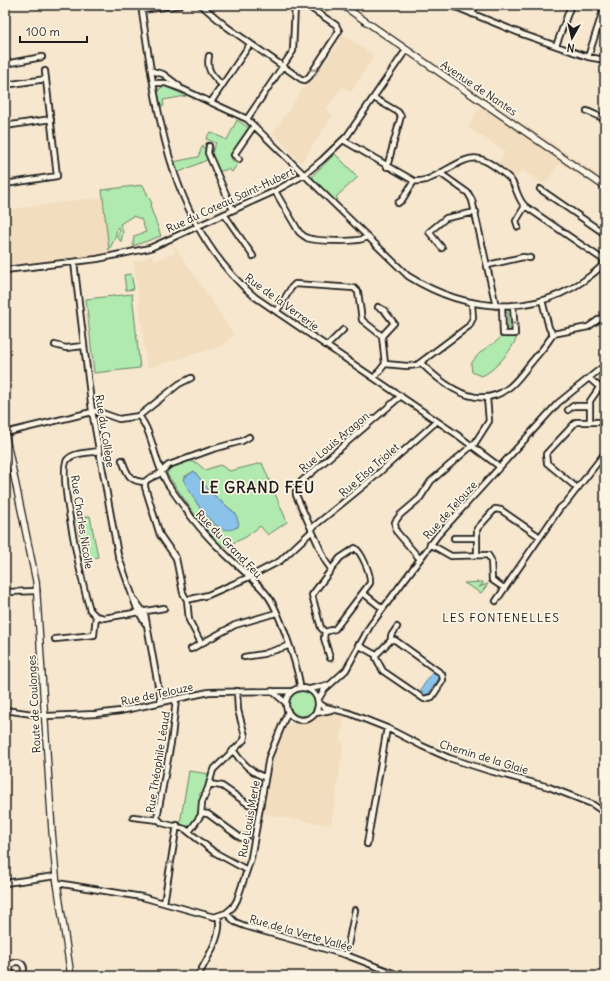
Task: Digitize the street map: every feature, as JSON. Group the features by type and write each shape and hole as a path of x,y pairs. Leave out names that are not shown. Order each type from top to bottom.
{"main road":[{"name":"Avenue de Nantes","path":"342,5 605,187"},
{"name":"Route de Coulonges","path":"5,433 18,503 34,568 37,591 46,716 49,798 56,876 71,976"}],"street":[{"path":"141,8 180,5"},
{"path":"201,5 224,25 250,44 301,79 306,80 339,33 336,25 306,5"},
{"path":"247,119 283,67 294,46 295,5"},
{"path":"451,5 556,46 588,57 605,60"},
{"path":"472,14 476,5"},
{"path":"556,46 571,5"},
{"path":"588,57 604,5"},
{"name":"Rue de la Verrerie","path":"141,8 166,147 182,195 196,226 235,279 255,297 401,396 500,467"},
{"path":"210,102 250,44"},
{"name":"Rue du Coteau Saint-Hubert","path":"5,270 74,262 144,251 275,191 304,175 343,140 374,98 406,50"},
{"path":"209,56 209,72 221,84"},
{"path":"5,64 42,57"},
{"path":"5,184 57,176 45,71"},
{"path":"152,71 163,74 182,89"},
{"path":"5,85 46,79"},
{"path":"154,83 164,83 182,89 247,119 367,238 408,276 433,290 472,304 496,306 513,305 542,300 573,287 594,273 605,262 525,206 518,197 510,179 482,159 468,158 427,180 414,181 343,140"},
{"path":"374,98 398,112 401,116 387,166"},
{"path":"586,111 605,119"},
{"path":"5,126 51,119"},
{"path":"239,159 234,155 254,126"},
{"path":"209,146 208,153 233,210"},
{"path":"440,173 471,196 476,212 496,306"},
{"path":"398,204 414,181"},
{"path":"540,189 605,234"},
{"path":"275,191 299,232 305,237 312,239 355,241 367,238"},
{"path":"518,227 516,221 525,206"},
{"path":"442,248 429,232 446,218 476,212"},
{"path":"224,214 253,256"},
{"path":"488,265 523,257 530,258"},
{"name":"Rue du Collège","path":"74,262 92,411 118,555 124,577 146,623 152,646 161,702"},
{"path":"276,311 295,284 350,287 357,290 362,320 382,336 384,364 374,378"},
{"path":"542,300 549,328 553,334"},
{"path":"384,364 407,366 421,363 469,326 473,318 472,304"},
{"path":"502,306 503,334 515,334 513,305"},
{"path":"378,307 384,310 394,321 393,326 382,336"},
{"path":"421,363 454,390 472,396 486,398 502,392 514,383 553,334 588,327 605,315"},
{"path":"327,346 342,330"},
{"path":"55,345 66,348 83,346"},
{"name":"Rue de Telouze","path":"319,701 330,685 346,670 358,645 382,608 430,544 558,403 605,365"},
{"path":"5,433 92,411 101,412 119,419 139,416 179,384 191,378"},
{"path":"589,378 605,392"},
{"path":"590,422 589,406 591,399 599,388"},
{"name":"Rue Louis Aragon","path":"332,569 326,562 296,494 296,489 298,484 401,396"},
{"path":"419,558 396,532 394,527 397,518 420,498 431,481 472,446 489,421 486,398"},
{"path":"568,410 573,406 589,406"},
{"name":"Rue du Grand Feu","path":"139,416 145,424 161,472 199,528 266,594 276,613 298,676 300,687"},
{"name":"Rue Elsa Triolet","path":"187,600 208,596 280,561 312,530 313,527 372,479 437,421"},
{"path":"577,488 547,462 545,456 574,424 605,422"},
{"path":"122,460 130,478 137,482 145,482 161,472 163,468 187,458 242,441 249,437"},
{"name":"Rue Charles Nicolle","path":"96,616 90,610 77,557 68,501 65,469 67,460 74,456 99,451"},
{"path":"496,601 540,537 605,453"},
{"path":"145,482 144,488 160,535 176,558 183,592 187,600 186,608 190,623 201,643"},
{"path":"477,555 476,538 479,526 495,509 501,510 540,537"},
{"path":"454,538 476,538"},
{"path":"430,544 448,556 485,555 489,557 492,580 504,588"},
{"path":"352,549 357,549 370,579 370,583 335,629 325,632 321,628 312,597 342,556 352,549"},
{"path":"5,592 37,591"},
{"path":"363,593 382,608"},
{"path":"55,639 94,635 96,616 104,618 164,608"},
{"path":"191,649 235,625 276,613"},
{"path":"358,645 376,655 376,658 383,671 424,699 432,698 444,680 442,674 393,640 391,636 397,627"},
{"path":"325,632 324,638 330,658"},
{"path":"376,655 393,640"},
{"path":"244,657 264,654 288,646"},
{"path":"286,703 292,691 300,687 310,689 330,685"},
{"path":"284,724 296,719 305,720 316,713 319,701 310,689"},
{"path":"189,832 201,812 202,802 210,784 211,774 216,766 245,738 238,710 237,691"},
{"path":"272,691 286,703 288,711 296,719"},
{"name":"Rue de Telouze","path":"5,710 46,716 109,713 209,692 292,691"},
{"name":"Rue Théophile Léaud","path":"176,699 172,737 157,815 158,820 162,823 177,825 189,832 214,852 248,870"},
{"name":"Chemin de la Glaie","path":"319,701 325,707 349,713 387,728 449,758 549,787 592,804 605,812"},
{"name":"Chemin de la Glaie","path":"316,713 335,710"},
{"name":"Rue Louis Merle","path":"226,913 233,907 237,900 248,870 271,750 284,724 288,711"},
{"path":"367,844 387,728"},
{"path":"233,750 244,764 265,777"},
{"path":"210,784 222,786 248,804 253,805"},
{"path":"201,812 208,814 241,838 246,838"},
{"path":"133,817 158,820"},
{"path":"164,903 177,825"},
{"path":"5,883 56,876"},
{"path":"57,883 142,897 208,915 218,916 226,913"},
{"path":"346,955 355,910"},
{"name":"Rue de la Verte Vallée","path":"226,913 235,922 244,926 346,955 401,976"},
{"path":"198,976 213,946 220,921 218,916"}],"shaded area":[{"path":"344,35 374,56 351,92 342,86 326,110 333,115 301,163 273,133 320,64 323,66 341,40 339,38 340,36"},
{"path":"485,100 545,138 605,179 605,192 560,163 544,184 522,170 515,179 496,166 505,152 468,127"},
{"path":"103,197 109,253 12,265 11,262 5,263 5,210"},
{"path":"172,242 234,335 222,346 147,368 134,261 142,260 151,255 155,261 175,253"},
{"path":"335,713 344,716 340,742 344,742 331,825 262,814 271,763 284,728 295,721 306,724 312,722 321,714"}],"green space":[{"path":"165,86 186,96 163,100 164,106 161,106 158,93 159,89"},
{"path":"237,120 249,128 231,155 232,160 238,163 232,172 228,169 218,172 211,154 216,143 206,139 210,132 227,140"},
{"path":"203,145 209,159 177,173 173,162 198,157"},
{"path":"335,154 358,177 336,197 338,199 335,201 313,178 313,175"},
{"path":"143,185 152,204 150,206 161,236 133,246 134,236 146,232 141,219 133,216 120,224 123,232 121,242 117,236 120,230 118,227 117,228 115,238 109,250 102,190"},
{"path":"131,274 134,289 126,290 124,275"},
{"path":"132,294 140,368 94,373 86,299"},
{"path":"504,309 512,310 512,332 505,333 505,330 508,329 508,313 505,312"},
{"path":"517,334 516,339 504,358 491,370 481,376 472,372 471,364 482,351 501,336"},
{"path":"189,461 197,463 205,470 220,465 230,471 262,463 287,522 268,535 260,526 246,537 222,548 210,537 167,474 170,468","holes":["194,471 210,492 234,512 238,527 228,529 219,527 211,522 198,505 183,479 184,477"]},
{"path":"90,516 98,557 81,560 81,557 83,556 77,522 74,522 73,519"},
{"path":"483,582 483,584 479,587 488,584 481,593 464,583"},
{"path":"302,690 311,694 315,703 311,712 302,716 293,712 289,703 293,694"},
{"path":"189,771 209,774 208,786 204,794 201,792 199,795 202,797 197,817 188,828 180,823"}],"water":[{"path":"194,471 210,492 236,514 239,525 231,530 222,529 206,515 198,505 183,479"},
{"path":"432,673 436,674 439,679 428,694 423,695 421,689"}],"district":[{"name":"LE GRAND FEU","path":"258,488"},
{"name":"LES FONTENELLES","path":"501,618"}]}
